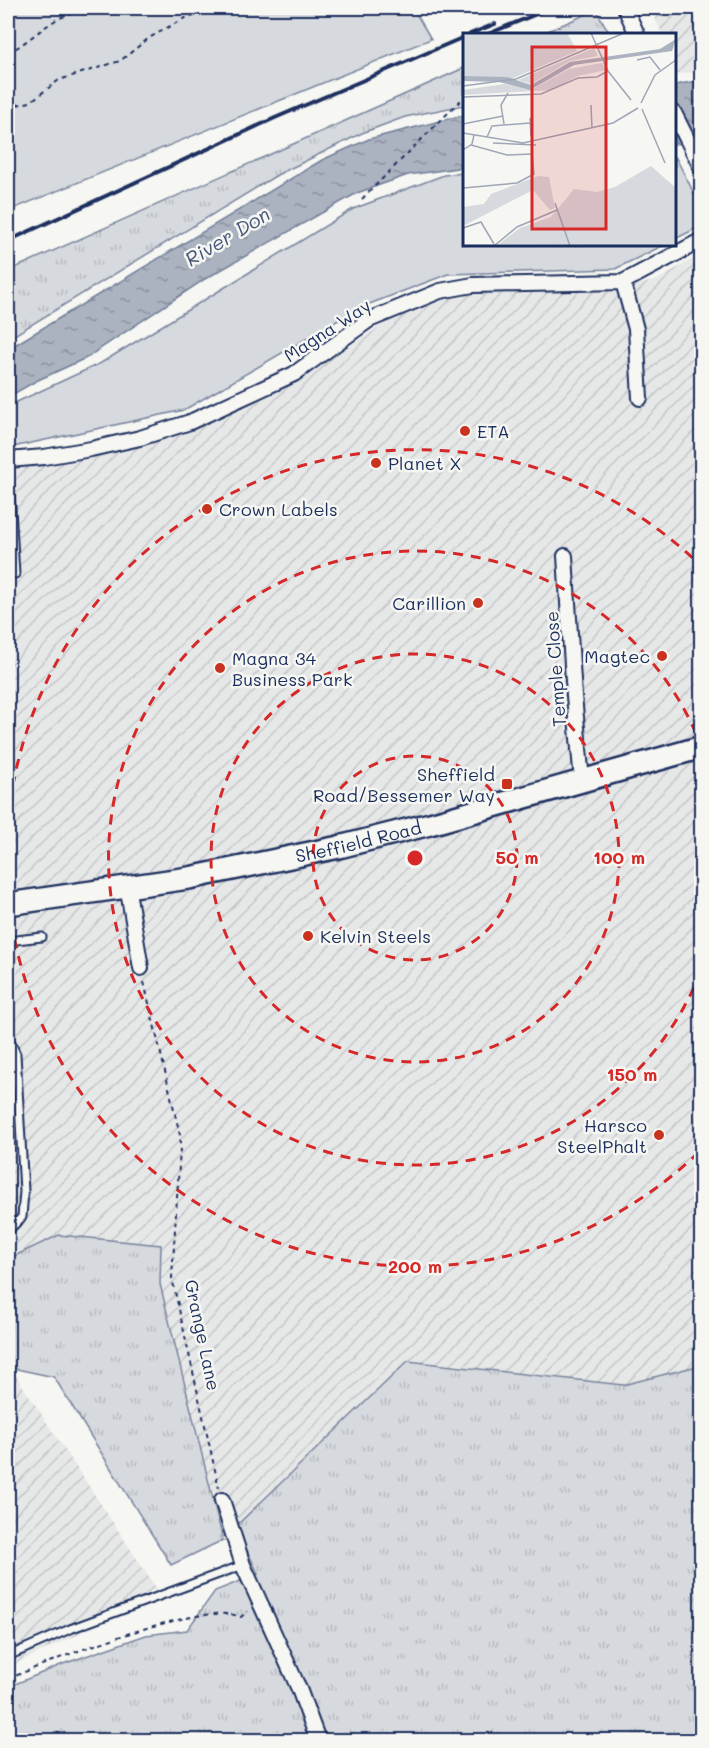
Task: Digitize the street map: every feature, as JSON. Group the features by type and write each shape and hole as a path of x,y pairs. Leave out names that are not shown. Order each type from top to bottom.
{"main road":[{"name":"Sheffield Road","path":"8,904 127,885 189,878 339,848 702,747"}],"street":[{"path":"624,8 636,33"},
{"path":"676,115 699,164"},
{"name":"Magna Way","path":"8,460 45,457 91,449 140,438 190,422 294,374 369,320 440,291 473,285 623,282 702,240"},
{"path":"623,282 636,329 640,398"},
{"name":"Temple Close","path":"565,556 574,696 580,770 583,780"},
{"path":"127,885 141,968"},
{"path":"222,1500 243,1565 299,1689 318,1740"}],"lane":[{"path":"8,460 15,574"},
{"path":"8,941 42,937"},
{"path":"8,1036 16,1054 24,1191 22,1217 8,1231"},
{"path":"8,1656 70,1629 243,1565"}],"path":[{"path":"8,53 26,44 59,19 83,8"},
{"path":"8,107 30,102 59,80 120,61 149,38 183,19 214,8"},
{"path":"362,199 463,99"},
{"name":"Grange Lane","path":"141,968 180,1135 172,1278 222,1500"},
{"path":"8,1679 61,1656 142,1629 200,1616 231,1612 241,1617 260,1602"}],"shaded area":[{"path":"651,8 701,8 701,71 677,74 676,33 662,33"},
{"path":"701,254 701,1365 623,1385 408,1361 223,1540 160,1284 161,1245 59,1235 8,1259 8,468 47,465 123,452 222,419 313,370 404,311 467,291 618,288 655,281"},
{"path":"11,1368 156,1588 77,1635 8,1667 8,1371"}],"green space":[{"path":"8,8 413,8 431,39 8,211"},
{"path":"596,10 609,33 543,33"},
{"path":"463,68 463,105 405,117 362,133 277,175 8,339 8,271"},
{"path":"676,158 701,207 701,226 676,238"},
{"path":"463,173 463,246 662,246 615,269 448,274 359,308 184,410 8,448 8,406 101,363 353,209 444,175"},
{"path":"59,1235 161,1245 160,1284 223,1540 171,1565 54,1377 12,1368 8,1370 8,1259"},
{"path":"408,1361 623,1385 701,1365 701,1740 8,1740 8,1687 63,1664 146,1635 187,1630 215,1591 258,1574 236,1526"}],"water":[{"path":"701,80 701,141 676,144 676,85"},
{"name":"River Don","path":"463,115 463,167 408,175 357,193 205,279 86,358 8,397 8,349 322,160 369,139"}],"railway":[{"path":"490,33 551,8"},
{"path":"472,33 495,24"},
{"path":"8,241 275,118 463,37"}],"place":[{"name":"ETA","path":"465,431"},
{"name":"Planet X","path":"376,463"},
{"name":"Crown Labels","path":"207,509"},
{"name":"Carillion","path":"478,603"},
{"name":"Magtec","path":"662,656"},
{"name":"Magna 34 Business Park","path":"220,668"},
{"name":"Sheffield Road/Bessemer Way","path":"507,784"},
{"name":"Kelvin Steels","path":"308,936"},
{"name":"Harsco SteelPhalt","path":"659,1135"}]}
